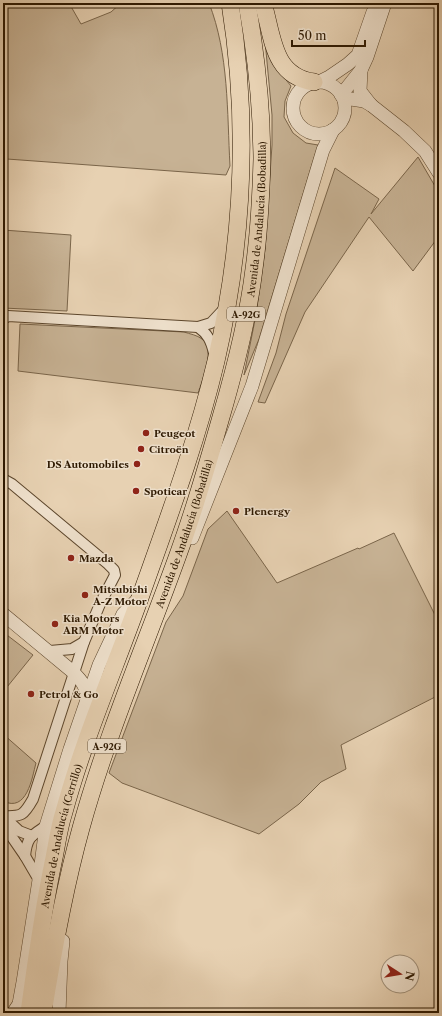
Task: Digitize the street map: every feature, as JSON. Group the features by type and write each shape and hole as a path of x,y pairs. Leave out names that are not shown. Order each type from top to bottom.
{"highway":[{"path":"218,3 228,46 238,71"},
{"name":"Avenida de Andalucía (Bobadilla)","path":"140,597 185,469 201,416 216,361 226,306 239,220 241,190 241,140 237,44 230,3"},
{"name":"Avenida de Andalucía (Bobadilla)","path":"156,614 203,483 243,333 254,270 260,207 262,157 256,55 247,3"},
{"path":"263,3 270,34 281,63 288,71 304,81 317,82"},
{"name":"Avenida de Andalucía (Cerrillo)","path":"31,1009 46,896 63,815 91,727 140,597"},
{"name":"Avenida de Andalucía (Cerrillo)","path":"31,1009 51,960 67,882 81,827 97,775 156,614"}],"street":[{"path":"333,130 322,134 311,133 301,127 295,118 293,106 296,95 303,87 330,77 358,55 376,3"},
{"path":"342,98 361,70 385,3"},
{"path":"361,70 360,91 371,106"},
{"path":"156,614 172,594 252,386 323,150 333,130 343,117 345,109 342,98 334,87 325,82 317,82"},
{"path":"342,98 364,101 404,131 425,151 439,173"},
{"path":"343,117 361,106 371,106"},
{"path":"3,319 8,316 198,327 211,323 226,306"},
{"path":"198,327 205,332 212,342 216,361"},
{"path":"3,479 12,484 114,570 115,575 100,604 73,672 33,799 27,810 17,816 3,816"},
{"name":"Avenida de Andalucía (Cerrillo)","path":"31,1009 39,880 46,826 70,749 99,665 123,614 140,597"},
{"path":"3,614 50,651 83,682 87,691 87,700"},
{"path":"50,651 72,649 84,642"},
{"path":"73,672 88,671 99,665"},
{"path":"70,749 91,727"},
{"path":"3,816 20,832 32,836"},
{"path":"3,824 25,856 39,880"},
{"path":"25,856 26,844 32,836 46,826"}],"shaded area":[{"path":"11,3 69,3 81,24 111,12 121,3 209,3 216,22 224,63 226,83 230,166 226,175 7,159 3,161 3,13"},
{"path":"264,30 278,70 291,86 285,101 284,117 293,133 306,143 318,145 259,339 244,375 256,315 265,249 272,145 272,115"},
{"path":"418,157 439,193 439,236 413,271 369,217 305,312 265,403 258,402 276,353 286,314 335,168 379,199 371,214"},
{"path":"3,230 71,235 67,311 3,308"},
{"path":"20,324 184,332 198,336 206,343 208,350 207,365 198,393 18,371"},
{"path":"227,511 277,583 394,533 439,623 439,695 341,745 346,769 321,782 299,804 259,834 122,783 109,773 166,622 183,596 208,529"},
{"path":"3,632 33,655 3,692"},
{"path":"3,734 36,763 27,792 18,802 11,803 3,801"}],"place":[{"name":"Peugeot","path":"146,433"},
{"name":"Citroën","path":"141,449"},
{"name":"DS Automobiles","path":"137,464"},
{"name":"Spoticar","path":"136,491"},
{"name":"Plenergy","path":"236,511"},
{"name":"Mazda","path":"71,558"},
{"name":"Mitsubishi A-Z Motor","path":"85,595"},
{"name":"Kia Motors ARM Motor","path":"55,624"},
{"name":"Petrol & Go","path":"31,694"}]}
